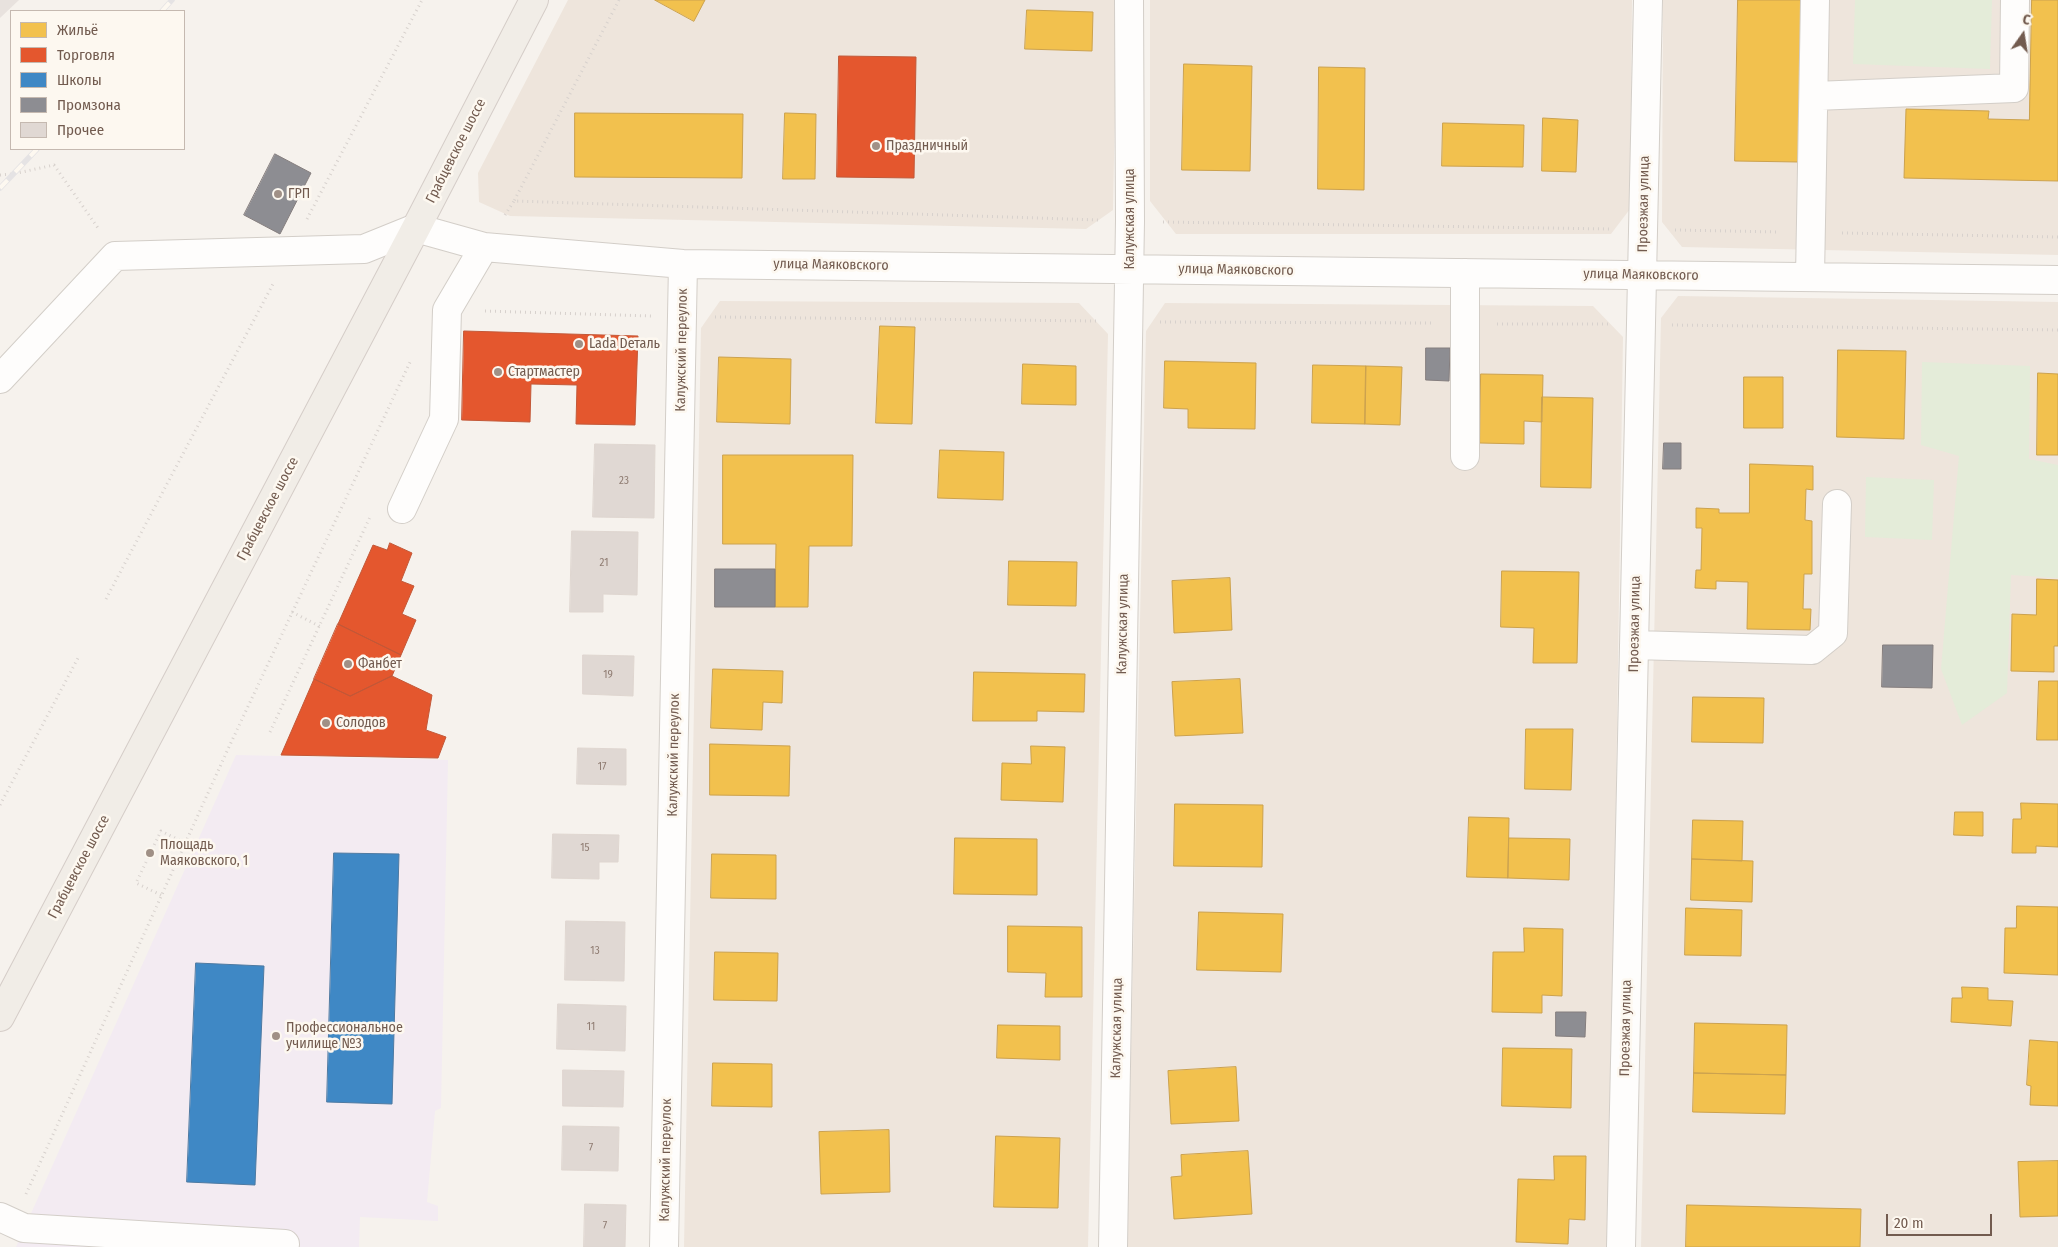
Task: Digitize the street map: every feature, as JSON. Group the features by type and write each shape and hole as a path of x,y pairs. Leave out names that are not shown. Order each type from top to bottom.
{"main road":[{"name":"Грабцевское шоссе","path":"0,1017 416,228 534,0"}],"street":[{"name":"Калужская улица","path":"1113,1247 1130,221 1129,0"},
{"name":"Проезжая улица","path":"1622,1247 1648,0"},
{"path":"1810,277 1815,96 1815,0"},
{"path":"1815,96 2014,88 2015,0"},
{"path":"0,379 115,256 364,249 416,228"},
{"name":"улица Маяковского","path":"416,228 484,247 683,264 2058,280"},
{"path":"402,510 444,419 447,310 484,247"},
{"name":"Калужский переулок","path":"664,1247 683,264"},
{"path":"1465,273 1465,456"},
{"path":"1634,645 1812,650 1833,632 1837,504"},
{"path":"6,1220 24,1228 285,1244"}],"path":[{"path":"106,599 422,0"},
{"path":"619,0 514,201 1130,221 2058,237"},
{"path":"0,175 54,166 93,219 115,256"},
{"path":"447,310 682,317 1128,322 1641,324 2058,330"},
{"path":"6,1220 415,353"},
{"path":"270,732 321,627 361,536"},
{"path":"292,612 321,627"},
{"path":"0,805 78,658"},
{"path":"161,894 136,883 161,831 185,843"}],"shaded area":[{"path":"0,0 19,0 0,18"},
{"path":"568,0 1117,0 1113,210 1086,229 510,216 479,202 478,173"},
{"path":"1150,0 1632,0 1630,209 1611,234 1176,234 1150,201"},
{"path":"1663,0 2058,0 2058,255 1682,247 1662,222"},
{"path":"1678,296 2058,302 2058,1247 1641,1247 1661,318"},
{"path":"720,301 1079,303 1108,334 1088,1247 684,1247 701,328"},
{"path":"1165,303 1593,306 1623,337 1609,1247 1127,1247 1146,331"},
{"name":"Профессиональное училище №3","path":"236,755 448,760 441,1108 435,1111 427,1202 438,1206 438,1221 360,1217 359,1247 16,1247"}],"green space":[{"path":"1855,0 1992,0 1990,69 1853,64"},
{"path":"1922,362 2030,366 2029,459 2058,465 2058,578 2011,575 2007,693 1962,725 1941,669 1959,456 1921,445"},
{"path":"1866,477 1934,480 1932,540 1865,537"}],"building: Жильё":[{"path":"655,0 705,0 694,21"},
{"path":"1738,0 1802,0 1799,162 1735,161"},
{"path":"2032,0 2058,0 2058,181 1904,178 1906,109 1989,111 1988,119 2029,120"},
{"path":"1027,10 1093,12 1092,51 1025,49"},
{"path":"1184,64 1252,66 1250,171 1182,170"},
{"path":"1319,67 1365,68 1364,190 1318,189"},
{"path":"575,113 743,114 742,178 575,177"},
{"path":"785,113 816,114 815,179 783,179"},
{"path":"1543,118 1578,120 1576,172 1542,171"},
{"path":"1443,123 1524,125 1523,167 1442,166"},
{"path":"880,326 915,327 912,424 876,423"},
{"path":"1838,350 1906,351 1904,439 1837,437"},
{"path":"719,357 791,359 790,424 717,422"},
{"path":"1165,361 1256,363 1255,429 1188,428 1188,409 1164,408"},
{"path":"1023,364 1076,366 1076,405 1022,404"},
{"path":"1313,365 1366,366 1365,424 1312,423"},
{"path":"1366,366 1402,367 1400,425 1365,424"},
{"path":"2038,373 2058,374 2058,455 2037,455"},
{"path":"1481,374 1543,375 1542,422 1524,421 1524,444 1480,443"},
{"path":"1744,377 1783,377 1783,428 1744,428"},
{"path":"1542,397 1593,398 1591,488 1541,487"},
{"path":"940,450 1004,452 1003,500 938,498"},
{"path":"723,455 853,455 852,546 809,546 808,607 775,607 776,544 723,544"},
{"path":"1750,464 1813,466 1813,490 1806,489 1805,520 1812,521 1812,574 1804,574 1803,609 1811,609 1810,630 1747,629 1748,582 1716,581 1716,589 1695,588 1696,570 1701,570 1702,528 1696,528 1696,508 1719,509 1719,513 1749,513"},
{"path":"1009,561 1077,562 1076,606 1008,605"},
{"path":"1502,571 1579,572 1577,663 1533,663 1534,628 1501,627"},
{"path":"1230,578 1232,630 1174,633 1172,581"},
{"path":"2037,579 2058,580 2058,646 2054,646 2054,672 2011,671 2012,614 2036,615"},
{"path":"713,669 783,671 782,703 763,702 762,730 711,728"},
{"path":"974,672 1085,674 1084,712 1037,711 1037,721 973,721"},
{"path":"1240,679 1243,733 1175,736 1172,682"},
{"path":"2039,681 2058,681 2058,740 2037,740"},
{"path":"1693,697 1764,698 1763,743 1692,742"},
{"path":"1526,729 1573,729 1571,790 1525,789"},
{"path":"710,744 790,746 789,796 710,795"},
{"path":"1031,746 1065,747 1063,802 1001,800 1002,763 1031,764"},
{"path":"2021,803 2058,804 2058,847 2036,846 2036,853 2012,853 2013,819 2021,819"},
{"path":"1175,804 1263,805 1262,867 1174,866"},
{"path":"1955,812 1983,812 1983,836 1954,835"},
{"path":"1469,817 1509,818 1508,878 1467,877"},
{"path":"1693,820 1743,821 1742,861 1692,859"},
{"path":"955,838 1037,839 1037,895 954,894"},
{"path":"1509,838 1570,839 1569,880 1508,878"},
{"path":"712,854 776,855 776,899 711,898"},
{"path":"1692,859 1753,861 1752,902 1691,900"},
{"path":"2017,906 2058,907 2058,975 2004,973 2005,928 2016,928"},
{"path":"1686,908 1742,910 1741,956 1685,955"},
{"path":"1199,912 1283,914 1281,972 1197,970"},
{"path":"1008,926 1082,927 1082,997 1045,997 1046,973 1008,972"},
{"path":"1524,928 1563,929 1562,996 1542,995 1542,1013 1492,1012 1493,952 1524,952"},
{"path":"715,952 778,953 777,1001 714,1000"},
{"path":"1962,987 1988,988 1988,1000 2013,1001 2011,1026 1951,1022 1952,998 1962,998"},
{"path":"1695,1023 1787,1025 1786,1075 1694,1073"},
{"path":"998,1025 1060,1026 1060,1060 997,1058"},
{"path":"2030,1040 2058,1042 2058,1106 2030,1105 2031,1086 2027,1085"},
{"path":"1503,1048 1572,1049 1571,1108 1502,1106"},
{"path":"713,1063 772,1064 772,1107 712,1106"},
{"path":"1236,1067 1239,1121 1171,1124 1168,1071"},
{"path":"1694,1073 1786,1075 1785,1114 1693,1112"},
{"path":"889,1130 890,1192 821,1194 819,1132"},
{"path":"996,1136 1060,1138 1058,1208 994,1207"},
{"path":"1248,1151 1252,1214 1174,1219 1171,1177 1182,1176 1181,1155"},
{"path":"1554,1156 1586,1156 1585,1220 1569,1219 1568,1244 1516,1242 1518,1179 1554,1180"},
{"path":"2058,1161 2058,1216 2020,1217 2018,1162"},
{"path":"1687,1205 1861,1209 1860,1247 1686,1247"}],"building: Торговля":[{"name":"Праздничный","path":"839,56 916,57 914,178 837,177"},
{"path":"464,331 638,336 635,425 576,424 577,385 531,384 530,422 462,420"},
{"path":"390,543 412,553 401,581 414,586 402,614 416,620 401,655 338,624 373,545 387,550"},
{"path":"338,624 401,655 392,676 350,696 314,679"},
{"path":"392,676 432,695 426,730 446,737 438,758 281,755 314,679 350,696"}],"building: Школы":[{"path":"334,853 399,854 392,1104 327,1102"},
{"path":"196,963 264,966 255,1185 187,1182"}],"building: Промзона":[{"name":"ГРП","path":"275,154 311,173 280,234 244,215"},
{"path":"1426,348 1450,348 1449,381 1426,380"},
{"path":"1664,443 1681,443 1681,469 1663,469"},
{"path":"715,569 775,569 775,607 715,607"},
{"path":"1883,645 1933,645 1932,688 1882,687"},
{"path":"1556,1012 1586,1012 1585,1037 1556,1036"}],"building: Прочее":[{"path":"595,444 655,445 654,518 593,517"},
{"path":"572,531 638,532 637,595 603,594 603,612 570,612"},
{"path":"583,655 634,656 633,696 583,694"},
{"path":"578,748 626,749 626,785 577,784"},
{"path":"553,834 619,835 618,862 599,862 599,879 552,878"},
{"path":"566,921 625,922 624,981 565,980"},
{"path":"558,1004 626,1006 625,1051 557,1049"},
{"path":"563,1070 624,1071 623,1107 563,1106"},
{"path":"563,1126 619,1127 618,1171 562,1170"},
{"path":"585,1204 626,1205 625,1247 584,1247"}],"railway":[{"path":"163,10 172,0"},
{"path":"0,188 36,150"}],"place":[{"name":"Праздничный","path":"876,146"},
{"name":"ГРП","path":"278,194"},
{"name":"Lada Dеталь","path":"579,344"},
{"name":"Стартмастер","path":"498,372"},
{"name":"Фанбет","path":"348,664"},
{"name":"Солодов","path":"326,723"},
{"name":"Площадь Маяковского, 1","path":"150,853"},
{"name":"Профессиональное училище №3","path":"276,1036"}]}
